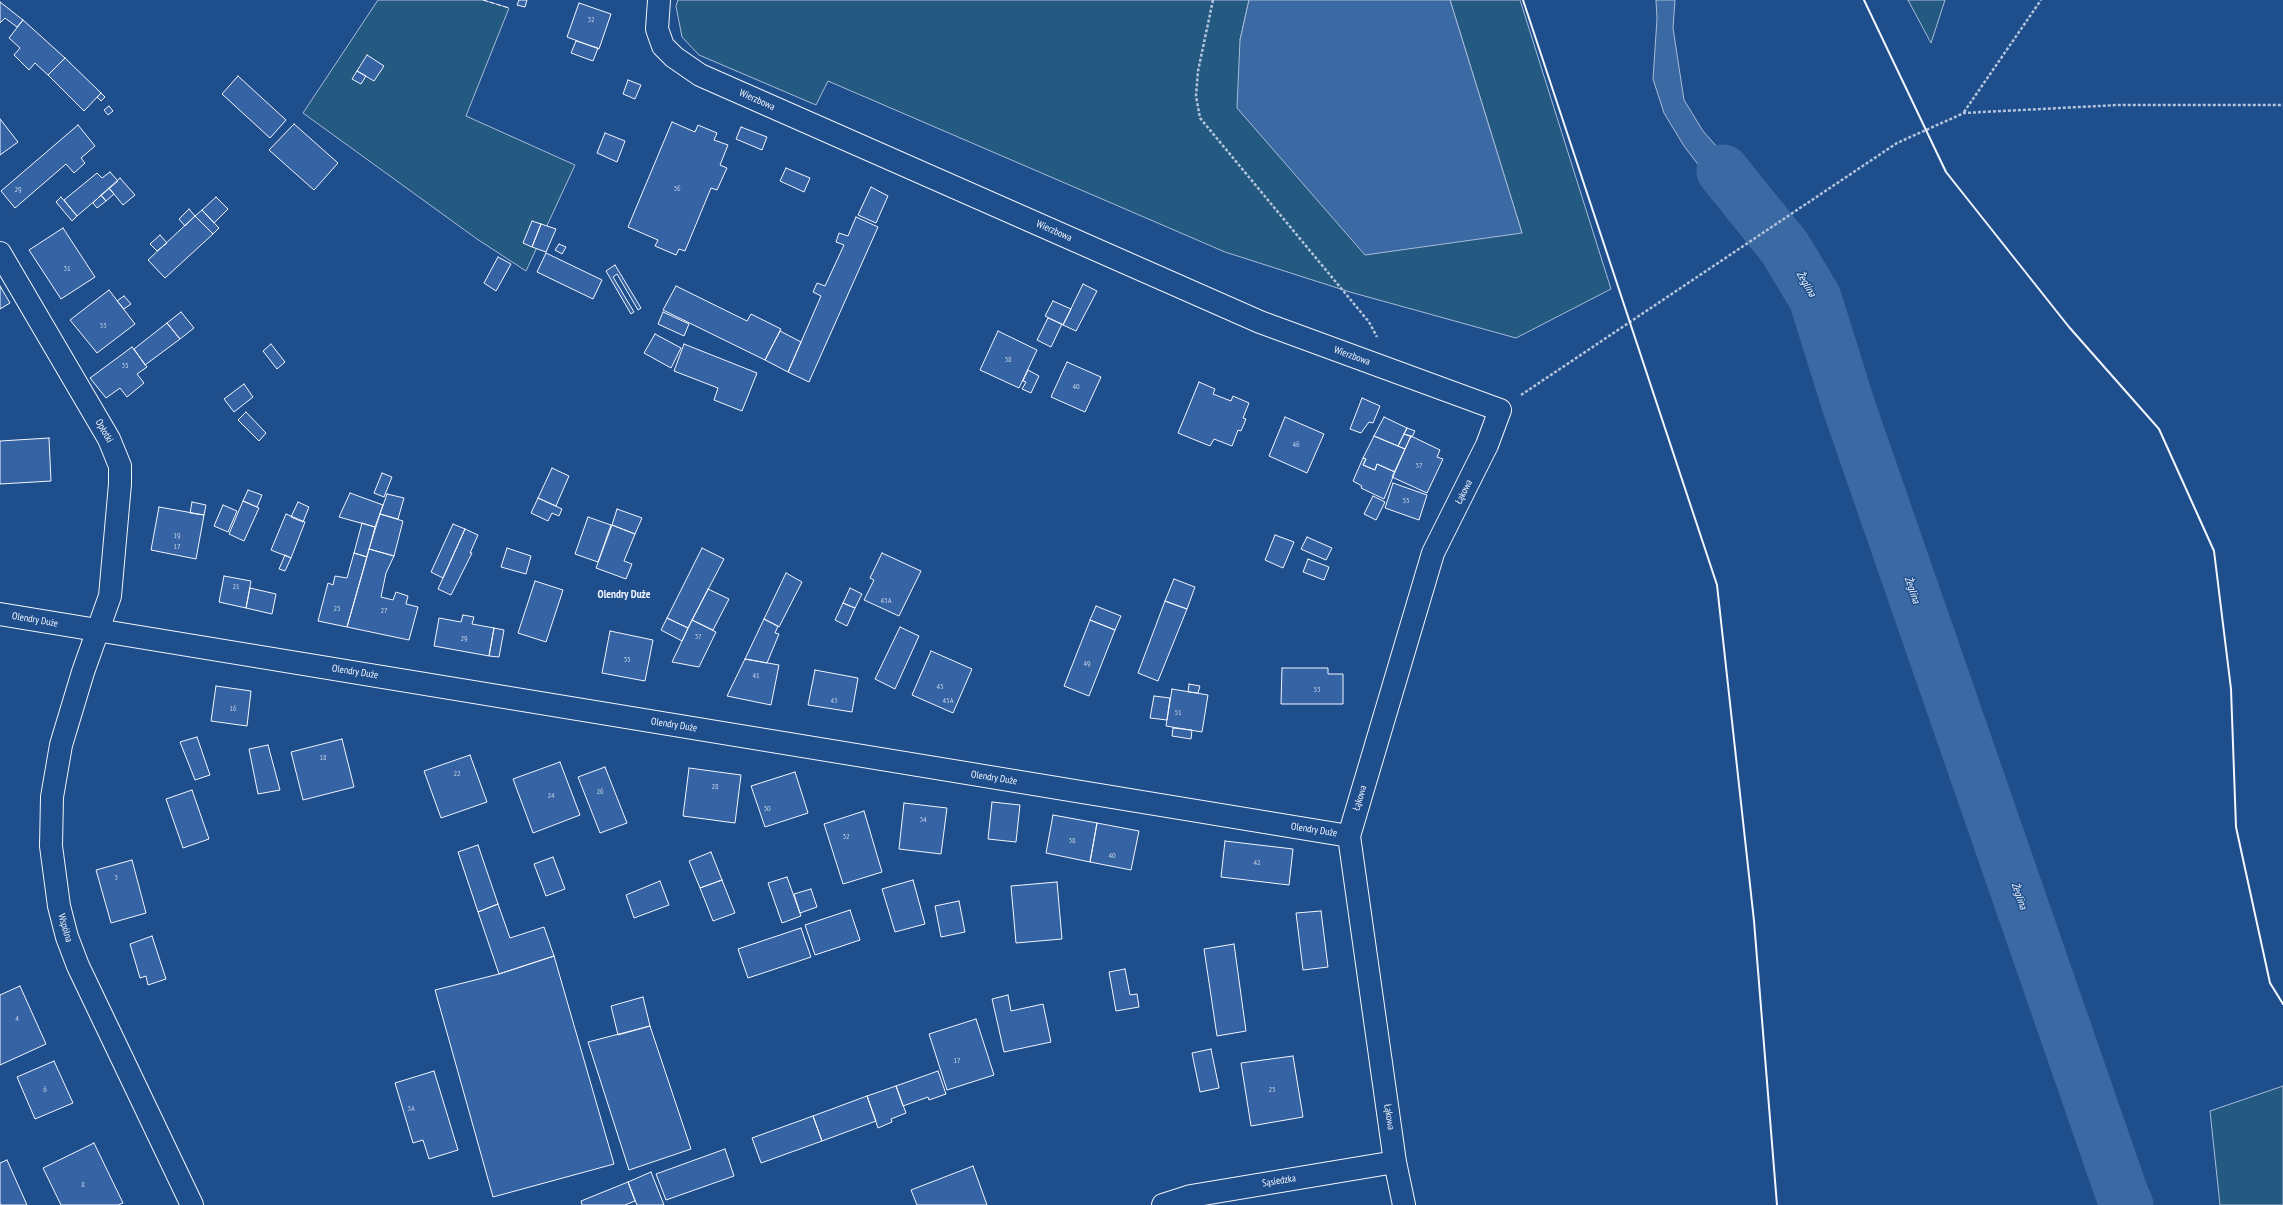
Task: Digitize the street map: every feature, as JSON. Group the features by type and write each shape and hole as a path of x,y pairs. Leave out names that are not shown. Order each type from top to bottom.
{"street":[{"name":"Wierzbowa","path":"659,0 657,29 663,46 674,57 700,75 1260,322 1500,410"},
{"name":"Opłotki","path":"0,253 109,439 120,466 120,484 112,585 99,631"},
{"name":"Łąkowa","path":"1404,1205 1395,1162 1349,836 1433,553 1487,445 1500,410"},
{"name":"Olendry Duże","path":"0,614 1349,836"},
{"name":"Wspólna","path":"99,631 83,672 56,772 51,816 54,876 67,937 78,966 184,1202"},
{"name":"Sąsiedzka","path":"1163,1205 1191,1196 1395,1162"}],"path":[{"path":"1214,0 1198,71 1196,96 1200,118 1369,322 1385,351 1386,368"},
{"path":"1964,113 2041,0"},
{"path":"1500,410 1780,219 1897,143 1964,113 2118,105 2283,104"}],"shaded area":[{"path":"378,0 483,0 509,8 466,116 575,165 526,271 477,239 303,113"},
{"path":"678,0 1249,0 1240,40 1522,233 1450,0 1520,0 1611,289 1516,338 1350,292 1225,252 828,81 816,105 699,55 682,37 676,6"},
{"path":"1249,0 1450,0 1522,233 1365,255 1237,108 1240,40"},
{"path":"1656,0 1675,0 1673,28 1684,100 1703,131 1780,219 1754,238 1684,146 1664,113 1653,79 1657,19"},
{"path":"1908,0 1945,0 1931,43"},
{"path":"2283,1086 2283,1205 2220,1205 2210,1111"}],"building":[{"path":"519,0 527,0 525,7 517,5"},
{"path":"0,2 23,20 17,27 5,18 0,23"},
{"path":"579,3 611,14 599,49 567,37"},
{"path":"23,20 65,58 48,75 35,63 29,70 14,55 20,48 9,38"},
{"path":"576,41 598,48 593,61 571,53"},
{"path":"367,55 384,66 374,81 357,71"},
{"path":"65,58 101,93 84,111 48,75"},
{"path":"357,71 366,76 361,84 352,79"},
{"path":"238,76 286,120 270,138 222,94"},
{"path":"628,80 641,85 635,99 623,94"},
{"path":"101,93 105,97 101,101 97,97"},
{"path":"109,106 113,111 108,115 104,110"},
{"path":"0,119 18,142 0,155"},
{"path":"672,122 695,132 698,125 717,133 714,140 728,145 720,165 727,168 717,190 711,188 685,251 679,249 676,255 655,246 658,240 628,227"},
{"path":"294,124 338,163 314,190 269,150"},
{"path":"78,125 95,146 81,158 85,163 74,173 66,164 15,208 1,191"},
{"path":"741,127 767,137 762,150 736,139"},
{"path":"605,133 625,141 617,162 597,153"},
{"path":"786,168 810,178 804,192 780,181"},
{"path":"110,172 118,181 77,216 64,200 97,173 102,178"},
{"path":"120,178 135,195 123,205 109,188"},
{"path":"871,187 888,196 876,223 858,215"},
{"path":"109,188 114,194 106,201 101,195"},
{"path":"101,195 106,201 97,208 93,203"},
{"path":"61,197 77,216 72,221 56,202"},
{"path":"216,197 228,209 214,223 202,210"},
{"path":"189,209 195,216 185,226 179,219"},
{"path":"202,210 219,228 213,234 195,216"},
{"path":"195,216 213,234 165,278 148,260"},
{"path":"856,217 878,227 809,382 788,372 821,296 813,292 817,283 825,286 844,245 836,242 839,233 848,236"},
{"path":"532,221 541,224 532,247 523,243"},
{"path":"541,224 556,229 546,252 532,247"},
{"path":"63,228 95,277 61,299 29,250"},
{"path":"160,235 167,243 157,251 150,244"},
{"path":"559,244 566,247 562,254 555,250"},
{"path":"546,253 602,280 593,299 537,272"},
{"path":"498,257 511,264 496,291 484,283"},
{"path":"615,265 641,308 638,310 617,274 613,277 634,312 631,314 606,271"},
{"path":"1083,284 1097,291 1076,331 1063,325"},
{"path":"0,286 10,303 0,309"},
{"path":"676,286 747,321 751,314 781,329 765,360 663,310"},
{"path":"109,290 135,324 97,353 70,320"},
{"path":"124,296 131,304 124,309 117,301"},
{"path":"1053,301 1071,309 1063,325 1045,316"},
{"path":"181,312 194,328 180,339 167,323"},
{"path":"663,312 689,324 684,336 658,324"},
{"path":"1048,318 1062,324 1051,347 1037,340"},
{"path":"167,323 180,339 145,365 134,349"},
{"path":"780,331 801,342 788,372 765,360"},
{"path":"998,331 1037,350 1019,388 980,370"},
{"path":"655,334 681,348 671,368 644,353"},
{"path":"271,344 285,362 277,369 263,351"},
{"path":"684,344 757,373 742,411 714,400 718,388 674,371"},
{"path":"132,347 147,367 137,374 144,383 127,397 120,388 106,398 90,378"},
{"path":"1067,362 1101,377 1085,412 1051,397"},
{"path":"1028,370 1039,376 1031,393 1022,389 1026,382 1023,381"},
{"path":"1199,382 1215,389 1213,394 1231,401 1233,396 1249,403 1243,418 1246,419 1241,431 1238,430 1232,446 1214,439 1210,446 1178,433"},
{"path":"244,384 253,397 234,412 224,399"},
{"path":"1362,398 1380,406 1373,423 1369,422 1361,433 1350,429"},
{"path":"246,412 266,433 259,441 238,420"},
{"path":"1285,417 1324,434 1307,473 1269,456"},
{"path":"1384,417 1407,428 1398,446 1374,436"},
{"path":"1407,428 1415,431 1412,437 1404,434"},
{"path":"1404,434 1411,436 1405,449 1398,446"},
{"path":"1374,436 1405,449 1395,472 1377,464 1375,470 1363,465 1366,459 1363,458"},
{"path":"1411,436 1440,450 1437,457 1443,459 1427,493 1392,477"},
{"path":"49,438 51,481 0,484 0,441"},
{"path":"1363,458 1366,459 1363,465 1375,470 1377,464 1395,472 1384,499 1361,488 1362,486 1353,481"},
{"path":"552,468 569,476 556,506 538,498"},
{"path":"382,473 392,477 384,497 374,493"},
{"path":"1393,483 1427,495 1419,520 1385,508"},
{"path":"248,490 262,495 257,507 243,501"},
{"path":"350,493 383,505 375,527 339,517"},
{"path":"387,494 404,498 398,519 380,514"},
{"path":"1373,496 1385,502 1376,520 1364,514"},
{"path":"538,498 562,509 559,516 552,513 548,521 531,513"},
{"path":"243,501 259,508 244,541 229,534"},
{"path":"192,502 206,505 204,515 190,513"},
{"path":"298,502 309,507 303,522 291,517"},
{"path":"223,505 237,511 228,532 214,526"},
{"path":"159,507 204,515 196,559 151,550"},
{"path":"617,509 642,518 635,534 612,525"},
{"path":"286,514 305,522 291,558 271,550"},
{"path":"380,514 403,521 394,556 369,549"},
{"path":"588,517 611,525 598,562 575,554"},
{"path":"362,523 375,527 367,557 354,553"},
{"path":"453,524 465,529 443,578 431,572"},
{"path":"612,525 635,534 624,561 632,564 626,579 596,568"},
{"path":"465,529 478,535 470,553 472,553 451,595 438,589"},
{"path":"1275,535 1294,542 1283,568 1265,560"},
{"path":"1307,537 1332,548 1326,560 1301,549"},
{"path":"507,548 531,556 526,574 501,567"},
{"path":"702,548 724,559 688,628 667,618"},
{"path":"369,549 394,556 386,573 381,597 393,600 396,592 408,596 406,604 418,607 409,640 347,627"},
{"path":"354,553 367,557 347,627 318,621 328,583 333,585 335,576 347,578"},
{"path":"882,553 921,571 899,616 864,600 874,580 870,578"},
{"path":"285,555 291,558 285,571 279,569"},
{"path":"1308,559 1329,567 1324,580 1303,572"},
{"path":"786,573 802,582 779,627 764,619"},
{"path":"224,576 251,581 246,608 219,602"},
{"path":"1174,579 1195,587 1187,609 1165,601"},
{"path":"535,581 563,590 546,642 518,633"},
{"path":"250,588 276,594 272,614 246,608"},
{"path":"850,588 862,594 855,608 843,603"},
{"path":"708,589 729,599 713,630 692,620"},
{"path":"1165,601 1187,609 1158,681 1138,673"},
{"path":"843,603 855,608 847,626 835,620"},
{"path":"1096,606 1121,616 1115,630 1090,620"},
{"path":"463,615 474,617 472,624 494,628 489,656 434,646 439,618 461,622"},
{"path":"667,618 688,628 682,641 661,630"},
{"path":"764,619 778,626 775,633 779,634 767,663 745,659"},
{"path":"692,620 716,632 699,667 672,662"},
{"path":"1090,620 1115,630 1089,696 1064,686"},
{"path":"900,627 919,636 895,689 875,679"},
{"path":"494,628 504,630 499,657 489,656"},
{"path":"610,631 653,640 645,681 602,673"},
{"path":"931,651 972,669 953,713 912,695"},
{"path":"745,659 779,665 771,705 727,696"},
{"path":"1282,668 1328,668 1328,674 1343,674 1343,704 1281,704"},
{"path":"815,670 858,678 852,712 808,705"},
{"path":"1189,684 1200,686 1198,693 1188,692"},
{"path":"216,686 251,691 247,726 211,721"},
{"path":"1172,689 1208,695 1202,732 1166,726"},
{"path":"1154,696 1170,698 1167,720 1150,718"},
{"path":"1173,728 1192,730 1191,739 1172,736"},
{"path":"197,737 210,775 195,780 180,742"},
{"path":"342,739 354,787 303,800 291,752"},
{"path":"268,745 280,790 258,794 249,749"},
{"path":"470,755 487,802 441,818 424,771"},
{"path":"560,762 580,815 533,833 513,779"},
{"path":"605,767 627,823 600,833 578,777"},
{"path":"689,768 741,775 735,823 683,816"},
{"path":"795,772 808,813 765,827 751,786"},
{"path":"192,790 209,839 183,848 166,799"},
{"path":"992,802 1020,805 1016,842 988,839"},
{"path":"904,803 947,808 941,854 899,849"},
{"path":"864,811 882,872 843,884 824,824"},
{"path":"1053,815 1097,823 1090,862 1046,853"},
{"path":"1097,823 1139,831 1131,870 1090,862"},
{"path":"1225,841 1293,849 1289,885 1221,877"},
{"path":"478,845 498,904 478,912 458,852"},
{"path":"711,852 722,880 700,888 689,861"},
{"path":"553,857 565,889 546,896 534,864"},
{"path":"132,860 146,913 111,923 96,870"},
{"path":"787,877 801,916 782,923 768,883"},
{"path":"722,880 735,913 713,921 700,888"},
{"path":"913,880 925,924 895,932 882,889"},
{"path":"660,881 669,905 634,918 626,895"},
{"path":"1057,882 1062,939 1016,943 1011,886"},
{"path":"811,889 817,907 800,913 794,894"},
{"path":"959,901 965,932 941,937 935,906"},
{"path":"498,904 510,938 544,927 554,956 499,974 478,912"},
{"path":"850,910 860,940 815,955 805,925"},
{"path":"1321,911 1328,967 1303,970 1296,913"},
{"path":"801,928 811,957 748,978 738,949"},
{"path":"152,936 166,979 148,985 146,976 140,978 130,944"},
{"path":"1234,944 1246,1031 1217,1036 1204,949"},
{"path":"554,956 614,1164 493,1197 435,990 499,974"},
{"path":"1125,969 1130,995 1137,994 1139,1007 1116,1011 1109,972"},
{"path":"20,986 46,1044 0,1065 0,995"},
{"path":"1008,995 1011,1011 1043,1004 1051,1042 1004,1052 992,999"},
{"path":"643,997 650,1026 618,1035 611,1006"},
{"path":"976,1019 994,1075 947,1090 929,1034"},
{"path":"650,1026 691,1149 629,1170 588,1042"},
{"path":"1211,1049 1219,1088 1200,1092 1192,1053"},
{"path":"1293,1056 1303,1117 1251,1126 1241,1063"},
{"path":"54,1061 73,1103 35,1119 17,1077"},
{"path":"434,1071 458,1150 429,1159 423,1140 413,1143 395,1083"},
{"path":"938,1071 946,1094 929,1100 928,1097 903,1106 896,1086"},
{"path":"896,1086 906,1113 891,1119 892,1122 878,1128 867,1096"},
{"path":"867,1096 876,1121 822,1141 813,1116"},
{"path":"813,1116 822,1141 761,1163 752,1138"},
{"path":"94,1143 123,1203 118,1205 61,1205 43,1168"},
{"path":"725,1149 734,1176 666,1200 656,1174"},
{"path":"7,1160 27,1205 1,1205 0,1203 0,1163"},
{"path":"973,1166 987,1205 917,1205 911,1190"},
{"path":"651,1172 664,1205 637,1205 628,1182"},
{"path":"628,1182 635,1201 625,1205 582,1205 581,1201"}],"waterway":[{"name":"Żeglina","path":"1723,171 1785,248 1815,298 1849,407 2127,1205"}],"fence":[{"path":"483,0 509,8"}],"wall":[{"path":"1523,0 1717,585 1754,921 1777,1205"},
{"path":"1864,0 1946,172 2069,327 2159,429 2214,551 2231,689 2236,827 2270,983 2283,1004"}],"district":[{"name":"Olendry Duże","path":"624,595"}]}
